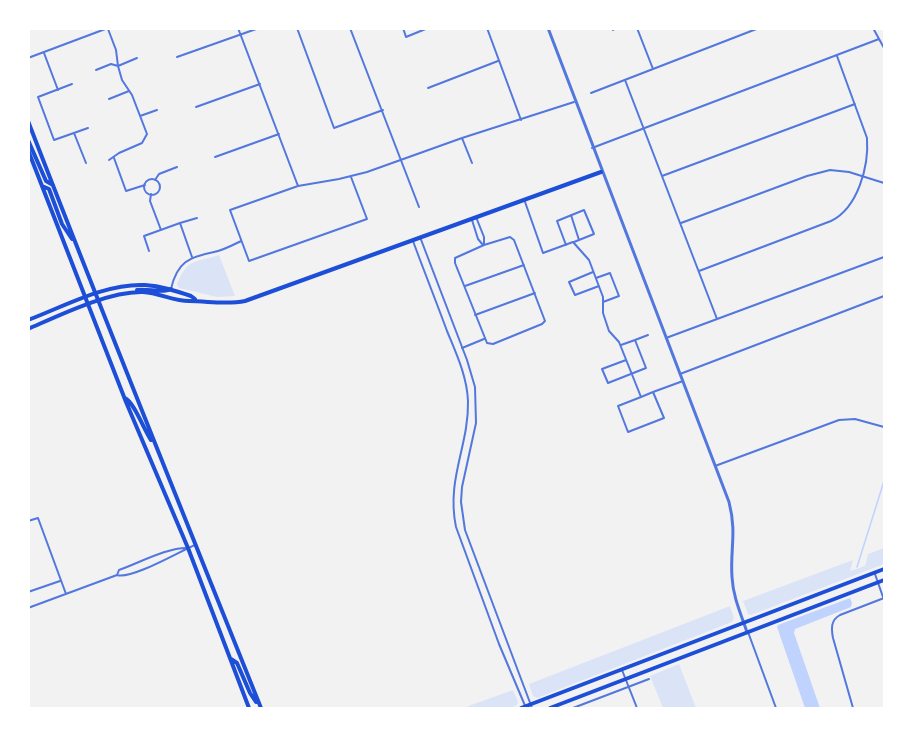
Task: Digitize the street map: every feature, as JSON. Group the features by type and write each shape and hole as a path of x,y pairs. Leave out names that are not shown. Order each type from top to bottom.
{"main road":[{"path":"28,121 95,295 261,708"},
{"path":"28,140 46,181 53,186"},
{"path":"28,150 125,398 188,548 249,708"},
{"path":"128,293 148,292 189,301 224,304 244,301 601,172"},
{"path":"42,186 49,189 63,224 78,250"},
{"path":"28,320 120,287 138,285 171,289 191,296 195,300"},
{"path":"28,328 98,301 143,289 164,292 171,289"},
{"path":"125,398 132,403 143,430 155,446"},
{"path":"524,708 885,569"},
{"path":"550,708 885,580"},
{"path":"231,659 237,663 250,693 261,708"}],"street":[{"path":"238,28 298,186"},
{"path":"177,57 259,28"},
{"path":"297,28 334,128 383,110"},
{"path":"350,28 419,207"},
{"path":"403,28 406,37 428,28"},
{"path":"487,28 521,120"},
{"path":"548,28 574,102 729,502 734,521 733,586 736,602 776,708"},
{"path":"637,28 653,69"},
{"path":"591,93 759,28"},
{"path":"873,28 885,48"},
{"path":"28,58 108,29 116,50 122,80 147,134 142,143 109,160"},
{"path":"592,148 879,39"},
{"path":"44,53 58,90"},
{"path":"699,271 838,218 854,200 868,150 867,138 837,56"},
{"path":"96,70 111,64 118,66 137,58"},
{"path":"428,88 498,61"},
{"path":"625,80 717,319"},
{"path":"72,84 38,97 54,140 88,128"},
{"path":"196,107 260,84"},
{"path":"109,99 129,91"},
{"path":"351,177 367,219 249,261 230,210 298,186 351,177 574,102"},
{"path":"662,176 855,104"},
{"path":"140,116 157,110"},
{"path":"74,133 86,163"},
{"path":"215,157 279,134"},
{"path":"462,138 472,163"},
{"path":"114,157 126,191 145,185 148,181 155,180 159,174 177,167"},
{"path":"681,223 818,173 839,170 885,183"},
{"path":"151,194 160,189 159,183 155,180"},
{"path":"145,185 145,190 151,194"},
{"path":"151,194 150,201 161,230"},
{"path":"524,198 543,253 594,234 584,210 557,221 566,244"},
{"path":"571,215 579,240"},
{"path":"473,217 478,239 484,246"},
{"path":"473,217 484,237 484,246"},
{"path":"149,251 144,236 197,218"},
{"path":"180,223 192,257"},
{"path":"420,237 473,375 477,405 475,429 462,487 463,518 469,540 532,706"},
{"path":"510,237 514,240 524,265 545,321 493,344 487,343 455,258 510,237"},
{"path":"412,240 461,368 467,394 466,427 454,481 453,510 456,527 524,708"},
{"path":"171,289 176,273 186,261 242,241"},
{"path":"573,242 589,260 599,286 603,313 609,332 621,345 641,397"},
{"path":"666,338 885,257"},
{"path":"464,287 524,265"},
{"path":"594,272 569,282 575,295 599,286"},
{"path":"596,278 610,273 619,296 603,302"},
{"path":"475,315 534,293"},
{"path":"680,374 885,296"},
{"path":"621,345 648,335"},
{"path":"462,348 484,339"},
{"path":"626,360 602,369 608,383 646,368 634,340"},
{"path":"654,392 663,418 628,432 618,406 654,392 683,381"},
{"path":"715,466 838,420 855,419 885,426"},
{"path":"28,521 38,518 66,594"},
{"path":"28,608 117,575 122,577 182,553 197,544"},
{"path":"117,575 119,570 150,558 179,547 188,548"},
{"path":"853,708 832,638 832,626 835,618 840,615 884,599 883,590 875,573"},
{"path":"28,592 61,580"},
{"path":"622,670 637,708"},
{"path":"573,708 584,707 649,679"}],"shaded area":[{"path":"219,255 235,296 217,297 179,288 177,284 189,265"},
{"path":"884,548 884,564 751,615 748,614 743,601 853,560 850,571 865,566 868,554"},
{"path":"730,606 734,618 732,622 537,698 533,696 529,684"},
{"path":"679,664 696,708 663,708 650,676"},
{"path":"513,690 518,702 516,706 463,708"}],"water":[{"path":"850,598 851,607 795,629 794,633 820,708 805,708 777,627"}],"waterway":[{"path":"857,567 884,481"}]}
